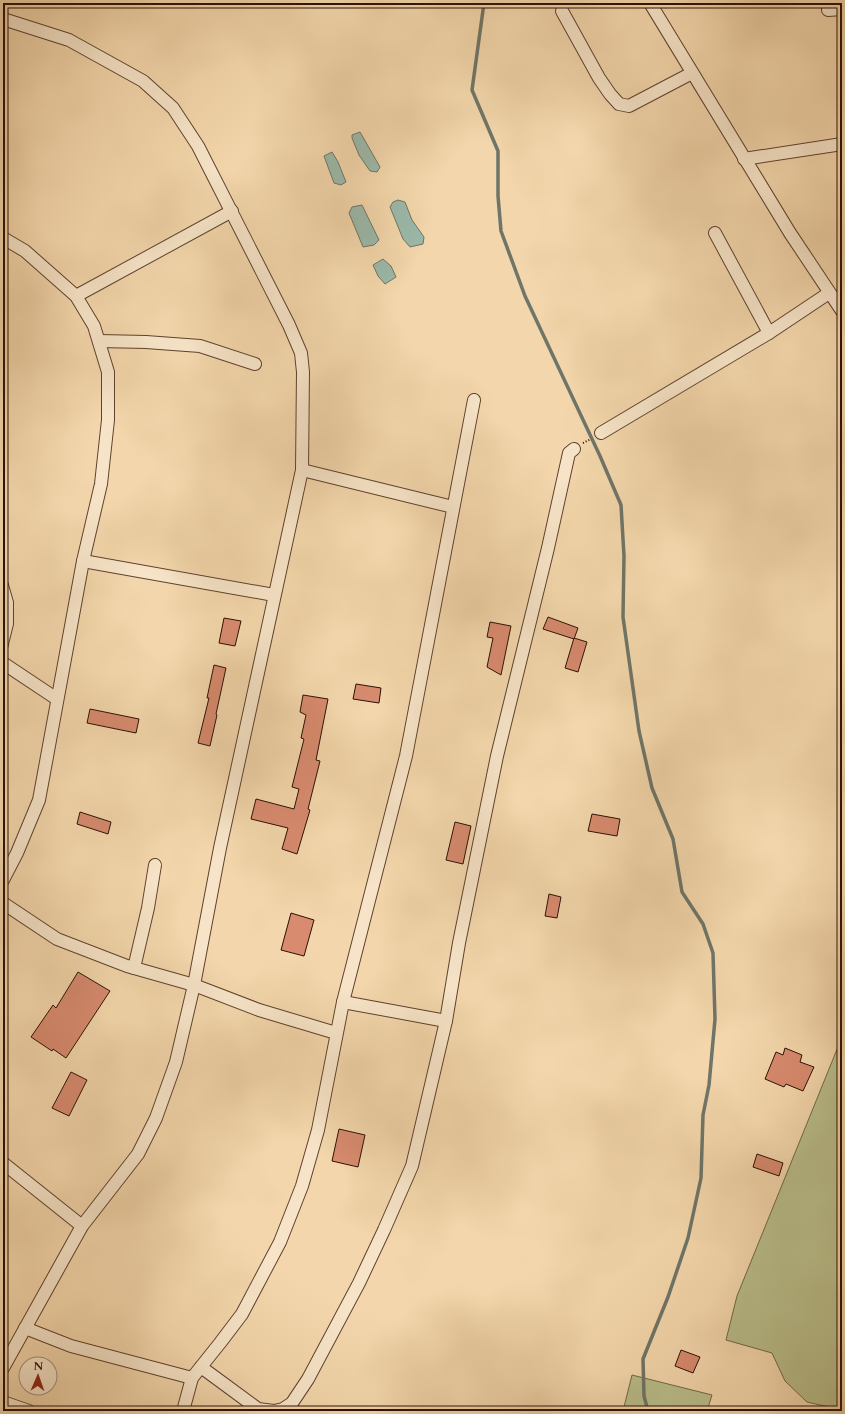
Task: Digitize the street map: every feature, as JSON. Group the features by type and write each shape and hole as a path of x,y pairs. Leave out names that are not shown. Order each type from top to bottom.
{"street":[{"path":"650,3 744,160 842,311"},
{"path":"828,10 842,9"},
{"path":"562,11 599,78 619,104 629,106 692,73"},
{"path":"3,19 70,40 143,81 173,108 198,146 295,338 300,353 303,372 302,470 220,848 194,985 176,1062 156,1118 138,1154 82,1226 3,1368"},
{"path":"744,160 842,144"},
{"path":"76,296 232,211"},
{"path":"715,233 769,333"},
{"path":"3,238 25,252 76,296 94,326 108,372 108,420 101,484 83,561 39,800 17,853 3,880"},
{"path":"601,433 769,333 830,293"},
{"path":"99,341 146,342 200,346 255,364"},
{"path":"183,1411 192,1378 242,1314 280,1242 302,1186 318,1130 343,1002 406,756 474,400"},
{"path":"201,1366 258,1409 274,1411 283,1409 292,1403 308,1379 358,1283 384,1230 412,1166 446,1021 459,942 497,756 548,548 569,453 574,449"},
{"path":"302,470 453,507"},
{"path":"83,561 274,595"},
{"path":"3,663 57,698"},
{"path":"134,968 148,908 155,865"},
{"path":"3,903 57,939 134,968 194,985 259,1010 336,1033"},
{"path":"343,1002 446,1021"},
{"path":"3,1163 82,1226"},
{"path":"25,1328 72,1346 192,1378"},
{"path":"3,1402 29,1411"}],"lane":[{"path":"3,578 10,602 10,624 3,652"}],"path":[{"path":"574,449 601,433"}],"green space":[{"path":"842,1037 842,1410 807,1402 785,1381 772,1353 726,1340 737,1296"},
{"path":"632,1375 712,1395 707,1411 623,1411"}],"shaded area":[{"path":"360,132 380,167 377,172 370,171 359,155 352,135"},
{"path":"332,152 338,162 346,182 341,185 334,183 324,156"},
{"path":"398,200 405,202 412,220 424,237 423,244 410,247 403,239 390,207 393,202"},
{"path":"362,205 379,240 374,245 363,247 349,213 352,207"},
{"path":"383,259 391,266 396,277 385,284 378,276 373,265"}],"building":[{"path":"548,617 578,628 574,639 543,629"},
{"path":"224,618 241,621 235,646 219,643"},
{"path":"490,622 511,626 501,675 487,667 493,638 487,637"},
{"path":"574,638 587,642 578,672 565,668"},
{"path":"214,665 226,668 210,746 198,743 209,698 207,698"},
{"path":"356,684 381,688 379,703 353,699"},
{"path":"303,695 328,699 316,760 320,761 308,809 310,810 297,854 282,849 288,828 251,819 256,799 294,809 299,789 292,787 304,739 301,738 306,715 300,712"},
{"path":"90,709 139,719 136,733 87,723"},
{"path":"80,812 111,822 108,834 77,824"},
{"path":"592,814 620,819 617,836 588,831"},
{"path":"455,822 471,826 463,864 446,860"},
{"path":"549,894 561,897 557,918 545,916"},
{"path":"291,913 314,920 304,956 281,950"},
{"path":"78,972 110,991 66,1058 53,1049 52,1051 31,1037 53,1005 56,1008"},
{"path":"785,1048 802,1055 800,1062 814,1067 803,1091 786,1084 784,1087 765,1079 776,1052 783,1055"},
{"path":"71,1072 87,1080 69,1116 52,1108"},
{"path":"339,1129 365,1135 358,1167 332,1161"},
{"path":"757,1154 783,1163 779,1176 753,1167"},
{"path":"681,1350 700,1357 693,1373 675,1366"}],"waterway":[{"path":"484,3 472,90 498,151 498,196 501,231 525,296 600,456 621,505 624,556 623,617 639,731 652,788 673,839 682,892 703,924 713,953 715,1019 709,1085 703,1115 701,1178 688,1238 668,1297 643,1359 644,1396 648,1411"}]}
